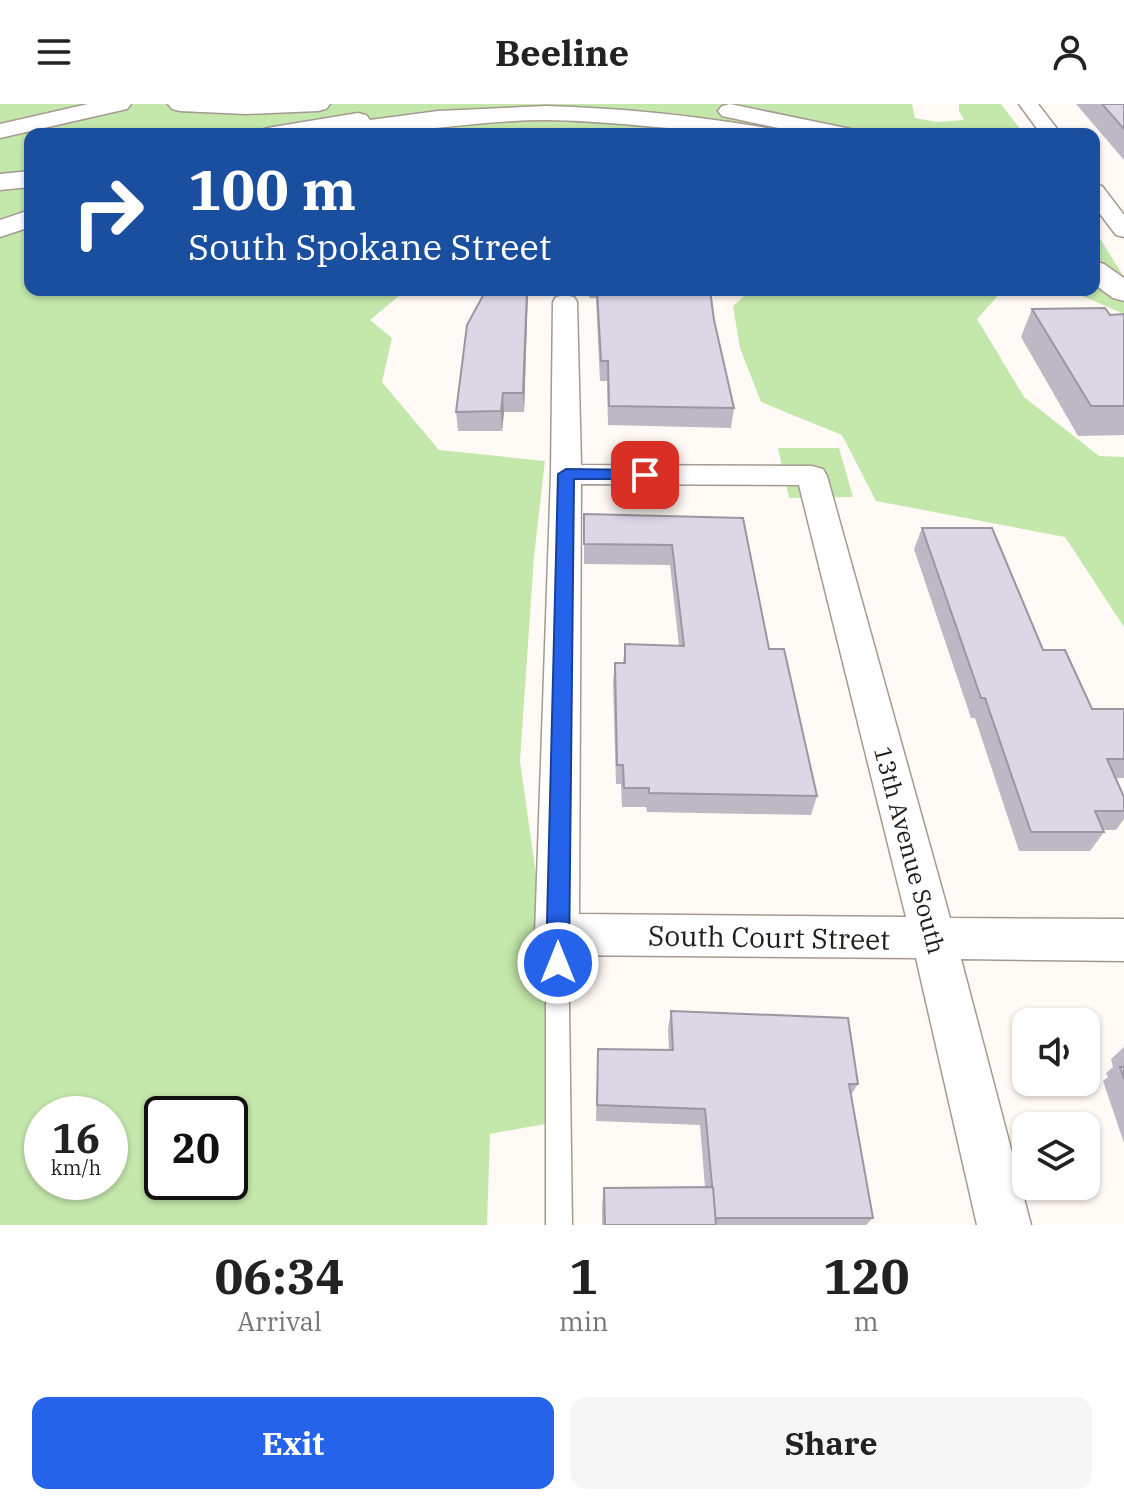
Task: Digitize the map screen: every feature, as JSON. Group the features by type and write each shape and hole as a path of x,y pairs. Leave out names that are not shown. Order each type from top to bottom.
{"highway":[{"path":"0,133 119,104"},
{"path":"180,104 246,107 320,104"},
{"path":"682,104 746,113 814,128"},
{"path":"737,104 828,128"},
{"path":"313,128 401,115 521,111 648,117 721,128"},
{"path":"365,128 418,119 521,111"},
{"path":"0,182 24,180"},
{"path":"0,226 24,219"},
{"path":"1100,247 1124,262"},
{"path":"1100,274 1124,292"}],"street":[{"path":"1028,104 1046,128"},
{"path":"1100,199 1124,230"},
{"path":"557,934 566,474 565,302"},
{"name":"13th Avenue South","path":"566,474 812,476 934,939 1004,1225"},
{"name":"South Court Street","path":"557,934 1124,940"}],"lane":[{"path":"557,934 559,1225"}],"green space":[{"path":"0,104 912,104 915,118 937,122 964,120 959,104 1001,104 1019,128 24,128 24,296 399,296 370,320 392,338 382,382 439,450 545,461 534,556 520,761 545,938 545,1124 490,1134 487,1225 0,1225"},
{"path":"1100,239 1124,277 1124,314 1082,296 1100,296"},
{"path":"744,296 998,296 977,319 1024,397 1099,456 1124,457 1124,627 1065,537 876,501 842,435 761,402 740,348 733,306"},
{"path":"778,448 839,448 853,497 789,498"}],"building":[{"path":"1102,104 1124,104 1124,129"},
{"path":"483,296 527,296 523,393 503,393 501,411 456,412 467,325"},
{"path":"597,296 711,296 734,408 609,406 608,361 601,361"},
{"path":"1105,308 1110,315 1124,314 1124,406 1091,406 1032,309"},
{"path":"584,514 743,518 769,649 784,649 817,796 649,793 649,788 624,788 623,765 617,765 615,663 625,663 625,644 684,646 672,545 584,544"},
{"path":"922,528 992,528 1043,650 1065,650 1092,709 1124,709 1124,759 1107,759 1124,797 1124,811 1095,811 1104,832 1031,832"},
{"path":"671,1011 848,1018 858,1084 849,1084 873,1218 715,1218 705,1109 597,1105 598,1049 673,1050"},
{"path":"713,1187 716,1225 605,1225 604,1188"}],"route":[{"path":"558,963 566,474 645,475"}]}
